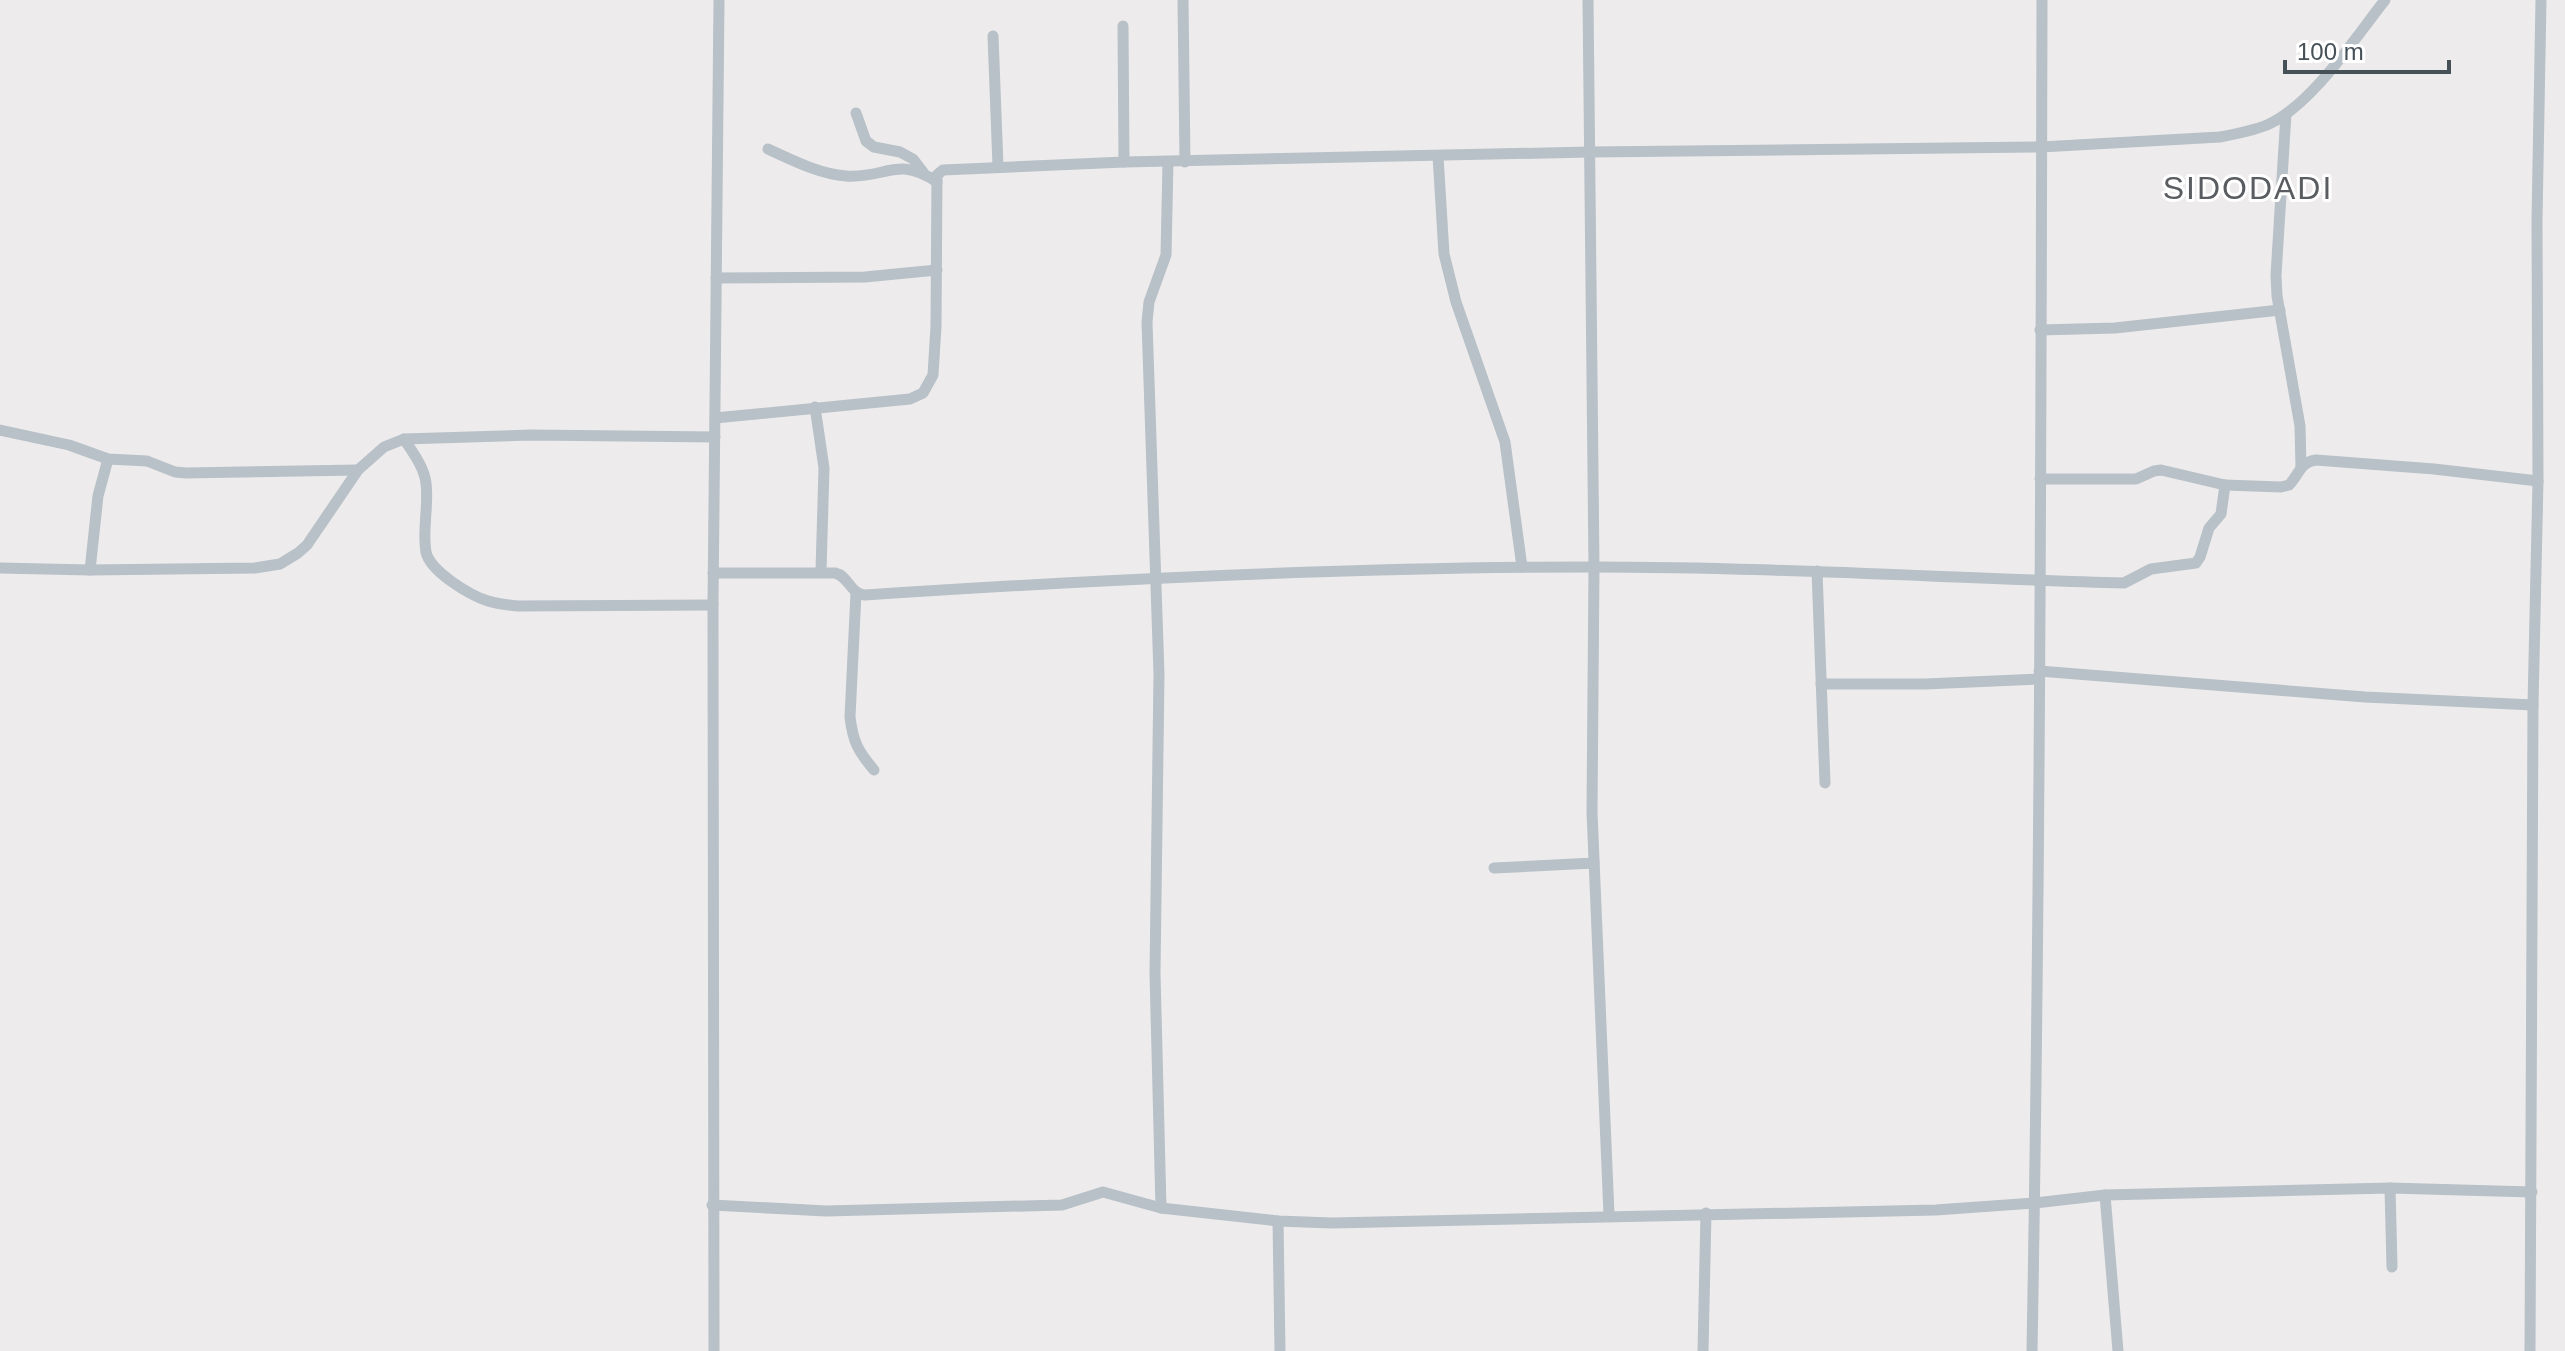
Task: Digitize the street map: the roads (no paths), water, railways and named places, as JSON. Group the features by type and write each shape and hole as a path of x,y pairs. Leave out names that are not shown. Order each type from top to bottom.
{"street":[{"path":"714,1351 713,573 719,0"},
{"path":"1183,0 1185,162"},
{"path":"1588,0 1594,567 1592,808 1609,1215"},
{"path":"2032,1351 2040,864 2042,0"},
{"path":"715,418 910,399 923,393 933,375 937,175 943,170 1124,162 1590,152 2041,147 2220,137 2269,124 2300,103 2385,0"},
{"path":"2530,1351 2541,0"},
{"path":"1123,26 1124,162"},
{"path":"993,36 998,166"},
{"path":"856,113 866,141 874,147 900,152 913,159 923,172 937,182"},
{"path":"2286,114 2277,258 2280,310 2300,426 2301,467"},
{"path":"768,149 811,168 843,176 862,176 907,167 923,172"},
{"path":"1438,156 1444,254 1456,302 1505,442 1522,567"},
{"path":"1161,1208 1155,973 1159,671 1147,312 1166,255 1168,162"},
{"path":"716,278 865,277 937,270"},
{"path":"2040,330 2115,328 2280,310"},
{"path":"815,407 824,468 821,571"},
{"path":"0,430 69,445 108,459 147,461 175,472 358,470"},
{"path":"0,568 255,568 280,564 307,545 358,470 384,447 404,439 531,435 715,437"},
{"path":"404,439 419,463 426,483 427,554 438,571 475,594 499,604 518,606 713,605"},
{"path":"90,570 96,505 108,459"},
{"path":"2040,479 2128,480 2161,470 2225,485 2281,487 2293,481 2308,461 2316,460 2538,481"},
{"path":"713,573 821,571 840,574 856,593 865,595 1156,577 1522,567 1817,571 2124,583 2151,569 2196,563 2209,528 2221,514 2225,485"},
{"path":"1817,571 1825,783"},
{"path":"856,593 850,717 852,737 858,751 874,770"},
{"path":"1821,684 1925,684 2039,675 2533,705"},
{"path":"1494,868 1594,863"},
{"path":"712,1205 826,1211 1062,1205 1103,1192 1161,1208 1278,1221 1332,1223 1936,1210 2105,1195 2390,1188 2532,1192"},
{"path":"2390,1188 2392,1267"},
{"path":"2105,1195 2118,1351"},
{"path":"1703,1351 1706,1213"},
{"path":"1278,1221 1280,1351"}],"district":[{"name":"SIDODADI","path":"2248,188"}]}
